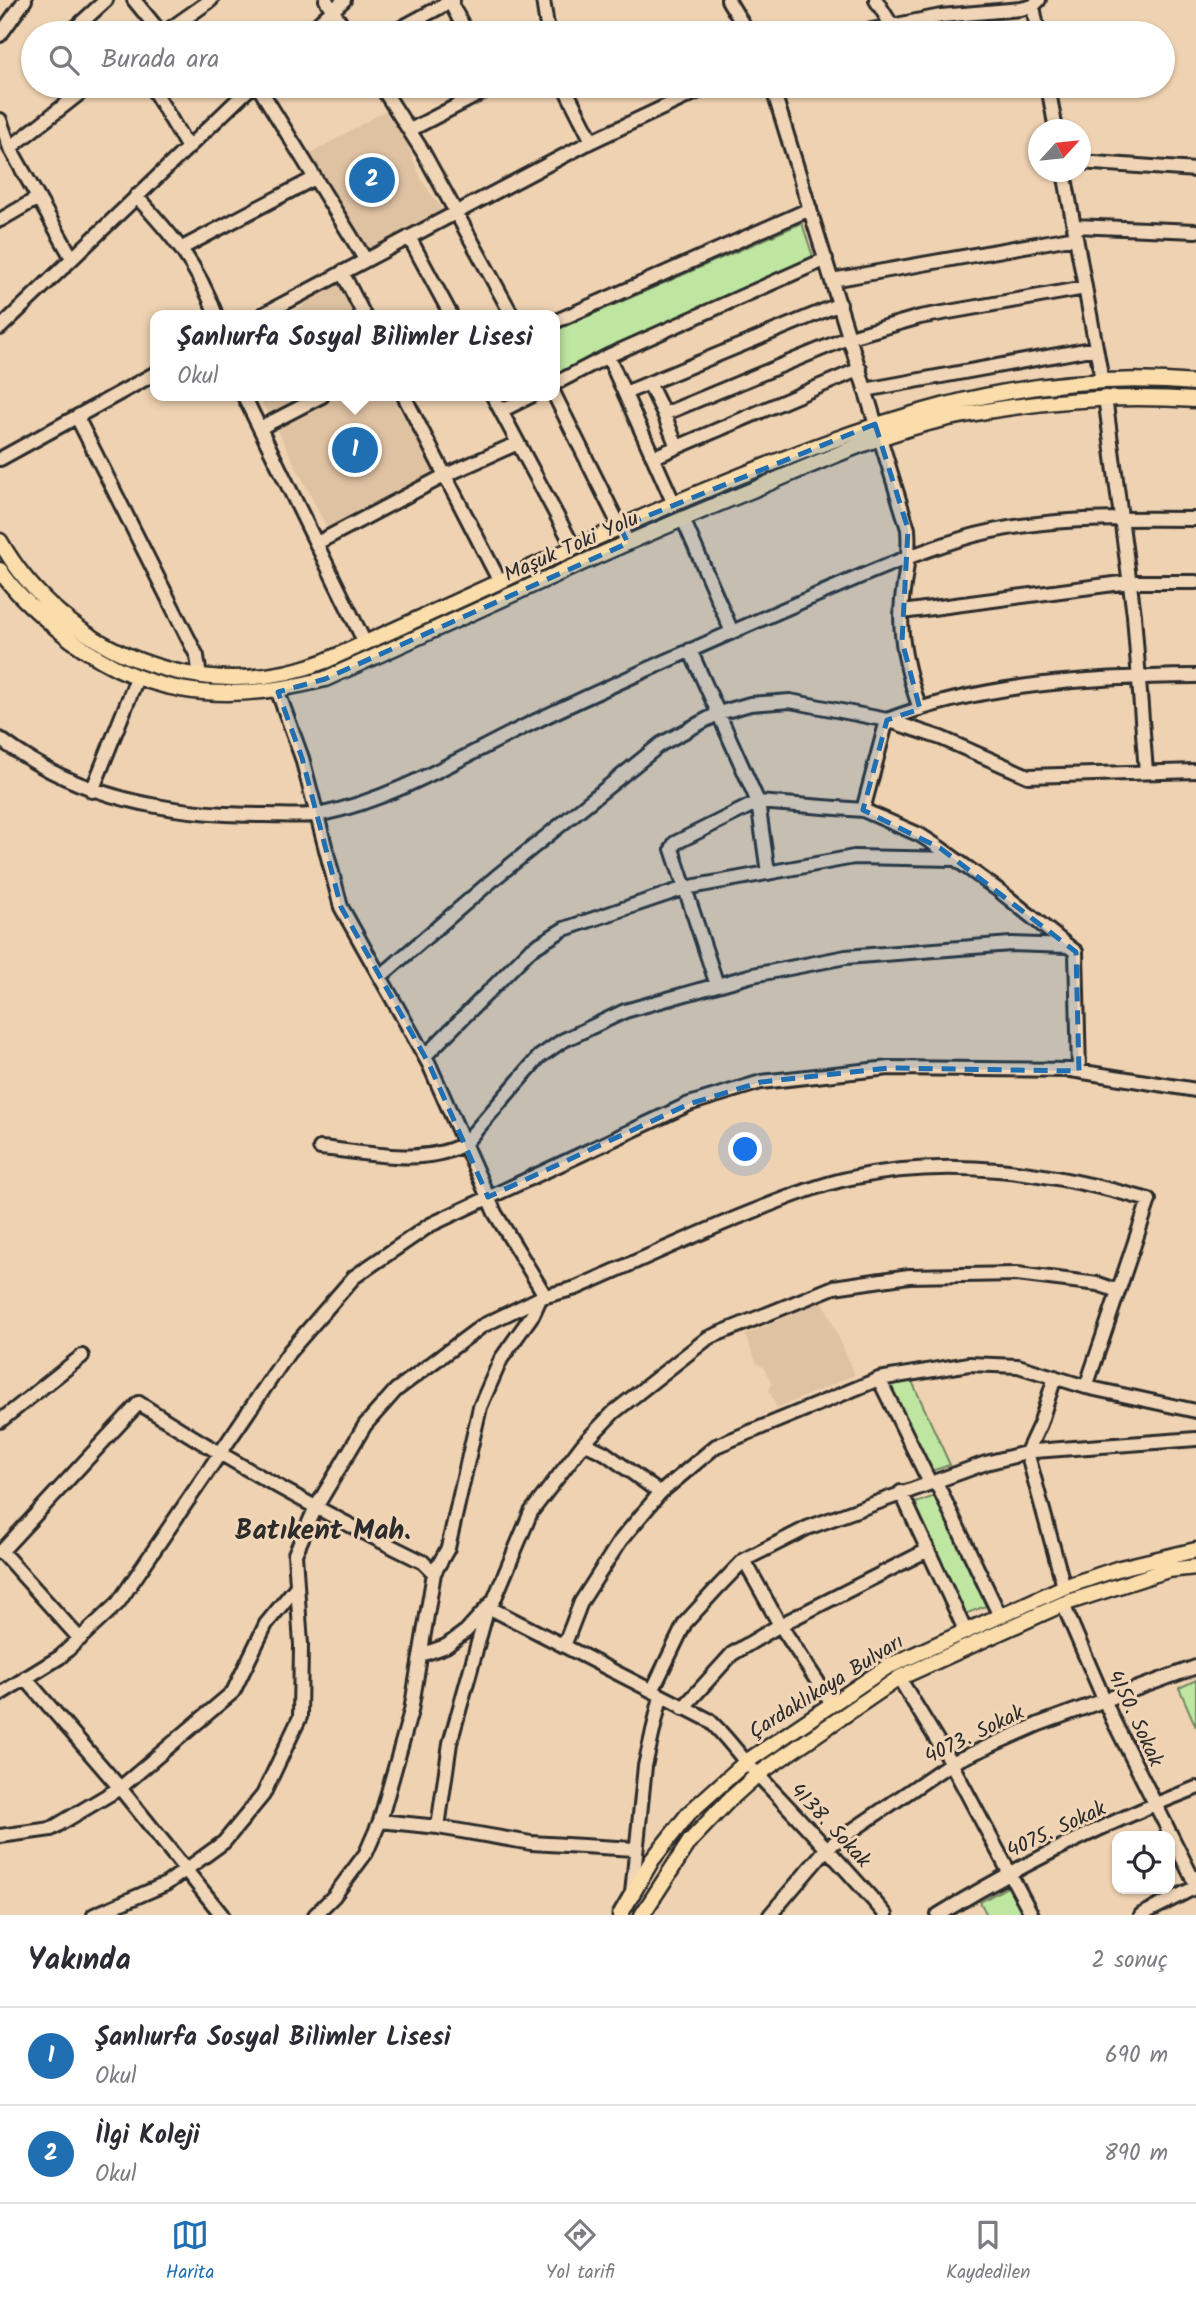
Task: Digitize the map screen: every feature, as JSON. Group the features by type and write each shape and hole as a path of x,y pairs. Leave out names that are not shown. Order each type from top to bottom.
{"main road":[{"path":"0,541 42,600 69,623 111,649 151,666 200,677 242,679 304,669 620,527 805,449 876,432 971,398 1035,386 1102,380 1196,383"},
{"name":"Maşuk Toki Yolu","path":"0,570 15,592 72,641 137,678 156,686 220,694 278,692 325,679 876,432 1034,404 1105,397 1196,400"},
{"name":"Çardaklıkaya Bulvarı","path":"620,1915 652,1860 689,1813 746,1762 831,1702 887,1667 1064,1587 1120,1568 1196,1550"},
{"name":"Çardaklıkaya Bulvarı","path":"642,1915 690,1841 757,1775 899,1678 1063,1604 1168,1570 1196,1567"}],"street":[{"path":"0,35 25,0"},
{"path":"83,21 106,0"},
{"path":"134,0 152,21"},
{"path":"180,21 211,0"},
{"path":"317,21 329,5 344,0"},
{"path":"543,0 546,21"},
{"path":"728,0 741,21"},
{"path":"876,0 889,21"},
{"path":"414,21 451,1 461,21"},
{"path":"916,21 1036,3 1037,21"},
{"path":"329,5 339,21"},
{"path":"6,144 72,98"},
{"path":"158,98 188,148"},
{"path":"0,328 240,98"},
{"path":"265,98 365,259"},
{"path":"389,98 410,130 509,310"},
{"path":"410,130 472,98"},
{"path":"570,98 592,141"},
{"path":"271,310 592,141 683,98"},
{"path":"776,98 860,369 876,432 908,529 910,558 902,612 902,640 920,709"},
{"path":"1050,98 1054,119"},
{"path":"0,120 6,144 72,258"},
{"path":"1091,163 1196,170"},
{"path":"182,248 315,178"},
{"path":"1066,182 1102,380"},
{"path":"136,196 182,248 214,310"},
{"path":"0,220 38,198"},
{"path":"560,320 810,209"},
{"path":"832,280 1075,232 1196,231"},
{"path":"409,237 448,310"},
{"path":"560,381 608,356 826,259"},
{"path":"342,272 361,310"},
{"path":"664,414 850,337 920,317 1085,288"},
{"path":"625,393 839,304"},
{"path":"865,390 1096,348"},
{"path":"608,356 674,504"},
{"path":"654,457 860,369"},
{"path":"0,458 150,376"},
{"path":"649,383 677,447"},
{"path":"1105,397 1129,582 1146,772"},
{"path":"246,401 365,643"},
{"path":"260,428 312,401"},
{"path":"406,401 500,582"},
{"path":"496,401 574,548"},
{"path":"501,411 521,401"},
{"path":"558,401 628,543"},
{"path":"76,417 197,656 200,677"},
{"path":"317,543 444,476 518,443"},
{"path":"0,739 21,755 74,784 126,802 216,815 318,815 385,794 634,674 964,538 1001,529 1120,518 1196,519"},
{"path":"683,519 732,632"},
{"path":"902,612 1129,582 1196,582"},
{"path":"690,650 758,802 768,873"},
{"path":"887,720 920,709 1023,687 1137,677 1196,676"},
{"path":"92,790 137,678"},
{"path":"278,692 302,758 341,907 425,1056 488,1198 542,1286 542,1297 533,1314 505,1351 480,1407 448,1548 434,1573 411,1711 380,1821 366,1853 334,1896 315,1915"},
{"path":"381,976 496,877 650,752 719,713 750,704 790,701 887,720 941,738 1028,776 1196,771"},
{"path":"863,810 887,720"},
{"path":"717,985 672,849 675,843 758,802 863,810 920,835 1001,892 1076,952 1079,971 1079,1071"},
{"path":"425,1056 544,940 616,910 685,888 854,857 954,859"},
{"path":"320,1147 435,1157 464,1144 538,1057 562,1041 625,1011 717,985 846,957 1011,944 1068,946"},
{"path":"0,1694 61,1657 118,1603 289,1352 354,1277 430,1224 688,1104 761,1082 889,1068 1079,1071 1196,1090"},
{"path":"94,1915 166,1884 224,1842 263,1795 300,1717 295,1554 315,1509 365,1425 396,1390 482,1326 542,1297 576,1288 791,1196 850,1178 898,1170 1000,1168 1085,1182 1149,1200 1086,1387"},
{"path":"421,1655 446,1646 466,1632 494,1600 531,1512 584,1443 614,1412 708,1338 834,1287 909,1276 1017,1274 1098,1284 1118,1291"},
{"path":"0,1421 82,1356"},
{"path":"564,1646 581,1602 620,1541 660,1493 716,1446 879,1379 970,1364 1018,1366 1086,1387 1196,1411"},
{"path":"1055,1377 1040,1424 1027,1452 1064,1587"},
{"path":"879,1379 999,1615"},
{"path":"80,1639 1,1552 139,1403 219,1455 315,1509 423,1562 434,1573"},
{"path":"632,1895 645,1766 657,1694 685,1623 744,1560 807,1528 901,1492 1027,1452 1196,1439"},
{"path":"584,1443 605,1453 660,1493"},
{"path":"901,1492 965,1630"},
{"path":"683,1708 732,1654 780,1625 928,1550"},
{"path":"744,1560 780,1625 831,1702"},
{"path":"0,1836 51,1829 120,1788 233,1692 266,1623 297,1586"},
{"name":"4150. Sokak","path":"1063,1604 1104,1699 1196,1886"},
{"path":"438,1827 450,1743 488,1607"},
{"name":"4138. Sokak","path":"488,1607 709,1720 730,1739 757,1775 828,1847 886,1915"},
{"name":"4073. Sokak","path":"770,1915 828,1847 951,1763 1104,1699 1196,1667"},
{"path":"25,1678 120,1788 222,1915"},
{"path":"899,1678 951,1763 1032,1915"},
{"name":"4075. Sokak","path":"939,1915 1008,1871 1155,1803 1196,1788"},
{"path":"380,1821 438,1827 531,1843 635,1849"},
{"path":"1141,1915 1196,1886"}],"highlighted area":[{"path":"875,424 908,529 902,641 920,709 887,720 863,810 940,848 1076,952 1079,1071 889,1068 761,1082 689,1104 488,1197 429,1064 341,907 302,758 278,692 325,679 628,543 620,527"}],"shaded area":[{"path":"392,107 422,181 444,212 362,252 308,155"},
{"path":"331,284 340,285 353,310 297,310 303,307 305,300"},
{"path":"261,401 298,401 275,413 267,412"},
{"path":"325,401 395,401 435,471 430,479 334,530 326,526 277,429 281,424"},
{"path":"823,1301 855,1375 777,1408 769,1390 772,1383 763,1367 757,1364 745,1335"}],"green space":[{"path":"802,223 814,260 560,373 560,328"},
{"path":"911,1379 950,1465 931,1471 889,1386"},
{"path":"935,1496 986,1606 965,1614 913,1504"},
{"path":"1196,1680 1196,1727 1179,1688"},
{"path":"1009,1886 1024,1915 987,1915 980,1902"}],"place":[{"name":"İlgi Koleji","path":"372,180"},
{"name":"Şanlıurfa Sosyal Bilimler Lisesi","path":"355,450"}],"district":[{"name":"Batıkent Mah.","path":"323,1529"}]}
